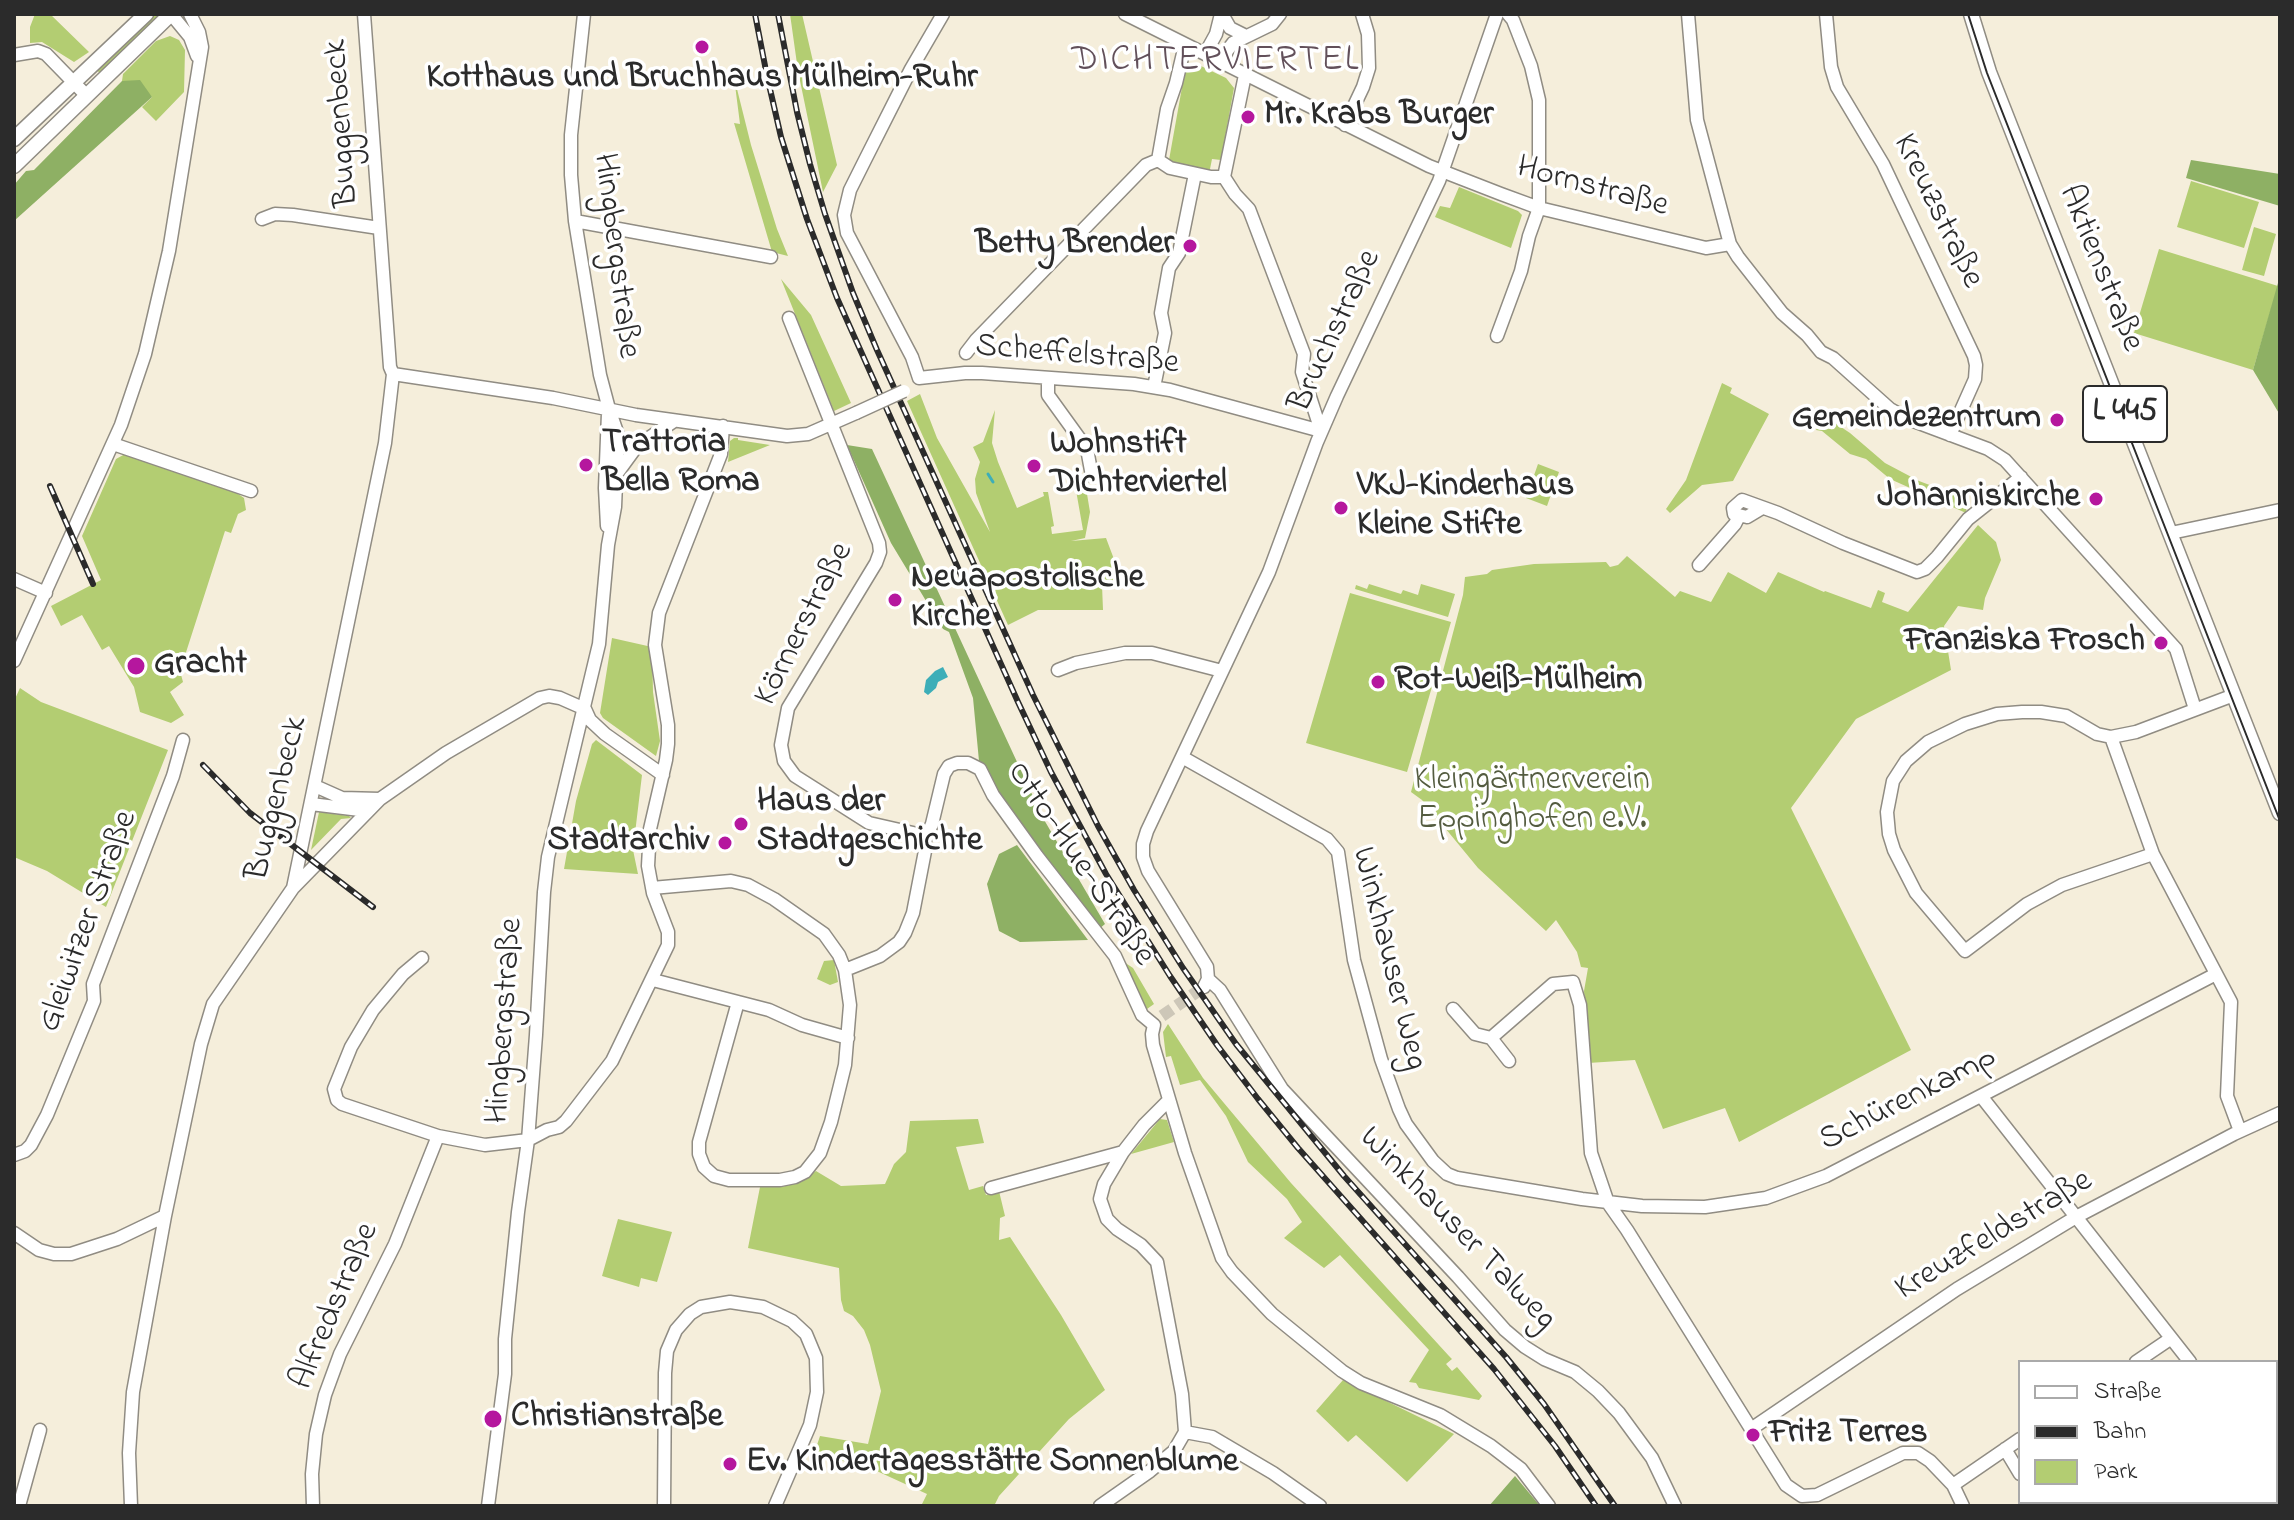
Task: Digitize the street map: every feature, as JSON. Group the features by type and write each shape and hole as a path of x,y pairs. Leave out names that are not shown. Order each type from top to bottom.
{"main road":[{"path":"14,139 146,14"},
{"path":"14,166 171,14"},
{"name":"Aktienstraße","path":"1971,14 1989,72 2280,813"}],"street":[{"path":"171,14 190,37 196,50 198,67"},
{"path":"14,661 113,444 145,354 171,236 202,47 190,14"},
{"name":"Buggenbeck","path":"131,1506 129,1453 133,1392 205,1023 220,994 293,888 385,443 393,374 390,367 364,14"},
{"name":"Hingbergstraße","path":"488,1506 505,1374 505,1339 528,1140 548,857 599,644 608,545 615,507 618,435 600,375 575,221 571,175 571,135 584,14"},
{"path":"393,374 553,398 674,421 797,436 832,424 904,391 919,378 912,357 847,233 844,215 850,190 906,78 943,14"},
{"name":"Hornstraße","path":"1125,14 1442,172 1539,208 1706,248 1730,244"},
{"path":"1222,14 1230,28 1246,36"},
{"path":"1205,54 1222,14"},
{"path":"1222,63 1233,43 1272,24 1280,14"},
{"path":"1345,125 1369,68 1368,34 1362,14"},
{"name":"Bruchstraße","path":"1206,983 1207,967 1148,871 1143,844 1269,572 1321,431 1432,198 1497,14"},
{"path":"1497,336 1521,271 1539,208 1539,100 1531,66 1508,14"},
{"path":"1688,14 1697,120 1730,244 1782,313 1821,352 1833,358 1890,409 1908,419 1988,449 2005,460 2176,649 2195,709"},
{"name":"Kreuzstraße","path":"1826,14 1831,67 1837,87 1883,164 1974,356 1975,379 1950,435"},
{"path":"1158,160 1167,109 1185,45"},
{"path":"14,55 38,51 46,54 86,95"},
{"path":"1245,75 1224,177 1249,209 1304,354 1302,372 1321,431"},
{"path":"1158,160 1170,168 1224,177"},
{"path":"966,353 1146,165 1158,160"},
{"path":"1154,387 1165,333 1161,313 1169,268 1179,253 1195,174"},
{"name":"Buggenbeck","path":"262,219 275,214 293,215 379,228"},
{"path":"575,221 771,257"},
{"name":"Körnerstraße","path":"789,318 880,552 788,708 781,751 795,776 857,815 875,825 913,833 925,840"},
{"name":"Scheffelstraße","path":"919,378 965,373 1154,387 1321,431"},
{"path":"1048,378 1048,395 1087,449 1092,476"},
{"name":"Hingbergstraße","path":"608,545 605,488 609,409"},
{"path":"617,475 637,446 674,421"},
{"path":"422,958 403,974 373,1010 340,1071 335,1096 342,1104 438,1136 485,1145 528,1140 559,1127 612,1061 667,950 669,940 652,888 648,848 666,760 668,725 656,657 659,613 716,470 721,454 723,426"},
{"path":"113,444 251,491"},
{"path":"1699,565 1735,524 1739,516 1734,514 1733,508 1742,500 1917,572 1937,557 1968,519 2021,477"},
{"path":"2171,533 2280,510"},
{"path":"14,579 46,593"},
{"path":"1058,670 1125,653 1152,653 1222,671"},
{"path":"2153,854 2062,885 2027,904 1965,951 1916,893 1894,850 1887,812 1893,781 1906,761 1928,742 1965,724 1997,714 2041,712 2066,716 2097,734 2111,737 2136,732 2234,695"},
{"path":"293,888 380,799 446,753 540,698 560,698 585,709 590,720 605,734 663,775"},
{"path":"2111,737 2153,854 2232,1007 2227,1096 2240,1131"},
{"name":"Gleiwitzer Straße","path":"14,1155 31,1145 42,1125 94,1001 93,984 173,776 183,740"},
{"name":"Winkhauser Weg","path":"1182,757 1327,839 1338,852 1354,960 1381,1059 1406,1124 1440,1169 1457,1178 1608,1203"},
{"name":"Otto-Hue-Straße","path":"845,970 880,956 899,942 905,933 913,913 925,840 944,774 949,766 957,763 975,765 1037,856 1115,956 1142,1015 1158,1020 1152,1034 1153,1045 1169,1100"},
{"path":"315,786 342,798 380,799"},
{"path":"311,804 368,811"},
{"path":"652,888 731,881 753,887 824,934 839,955 845,970 850,1005 845,1065 820,1153 805,1172 795,1177 729,1180 714,1176 704,1167 699,1154 699,1142 738,1002"},
{"name":"Schürenkamp","path":"1608,1203 1681,1208 1725,1205 1766,1198 1826,1176 2216,974"},
{"path":"653,980 769,1010 802,1025 848,1038"},
{"path":"1491,1038 1553,984 1573,982 1580,1005 1591,1153 1608,1203 1786,1485 1802,1496 1817,1495 1903,1453 1918,1453 1953,1485 1963,1506"},
{"name":"Winkhauser Talweg","path":"1206,983 1220,990 1282,1089 1505,1330 1544,1359 1575,1372 1619,1413 1652,1458 1675,1506"},
{"path":"1453,1009 1475,1034 1491,1038 1509,1061"},
{"path":"1981,1096 2188,1360"},
{"path":"1100,1506 1174,1451 1185,1432 1182,1394 1157,1262 1141,1245 1110,1223 1100,1199 1104,1184 1123,1152 1169,1100 1215,1243 1232,1272 1272,1314 1342,1371 1361,1383 1440,1415 1491,1446 1521,1469 1549,1506"},
{"name":"Kreuzfeldstraße","path":"1751,1429 1957,1289 2076,1217 2280,1113"},
{"name":"Alfredstraße","path":"313,1506 316,1434 325,1395 340,1354 395,1244 438,1136"},
{"path":"991,1188 1123,1152"},
{"path":"14,1233 39,1250 71,1254 117,1239 165,1216"},
{"path":"664,1506 667,1351 685,1318 701,1307 738,1302 763,1307 792,1321 806,1334 816,1358 817,1392 810,1425 775,1506"},
{"path":"2139,1360 2170,1339"},
{"path":"17,1506 40,1430"},
{"path":"1185,1432 1212,1437 1273,1473 1320,1506"},
{"path":"1953,1485 2018,1440"},
{"path":"2005,1449 2018,1471"}],"green space":[{"path":"35,14 50,14 89,52 74,62 42,42 30,43 30,27"},
{"path":"153,14 162,14 100,73 95,69"},
{"path":"790,14 802,14 837,165 823,192 798,71"},
{"path":"170,36 179,40 185,50 184,92 156,121 142,107 152,97 122,81 123,74 156,41"},
{"path":"1186,65 1195,70 1201,66 1226,78 1234,88 1221,160 1212,159 1209,174 1173,166 1169,160"},
{"path":"734,77 751,145 788,256 772,252 734,123 740,124"},
{"path":"140,80 152,97 14,221 14,185 26,171 34,170 122,81"},
{"path":"2191,160 2280,174 2280,206 2186,178"},
{"path":"2191,181 2259,202 2244,248 2177,227"},
{"path":"1459,187 1522,215 1511,248 1435,217 1440,206 1450,208"},
{"path":"2254,227 2276,234 2264,276 2242,270"},
{"path":"2159,249 2278,286 2253,370 2134,333"},
{"path":"2280,276 2280,415 2253,370"},
{"path":"781,279 811,315 851,403 834,411"},
{"path":"1722,383 1732,388 1730,393 1769,414 1733,481 1702,485 1670,513 1666,509 1686,480"},
{"path":"920,394 937,438 990,532 976,493 975,479 980,462 973,447 983,442 995,410 992,443 1017,508 1048,492 1054,526 1051,527 1052,534 1083,530 1074,479 1084,476 1090,512 1085,538 1071,541 1106,538 1123,583 1102,585 1103,610 1038,610 1008,625 907,401"},
{"path":"1823,415 1885,463 1919,481 1967,499 1966,513 1890,479 1866,459 1850,454 1822,431 1816,430"},
{"path":"734,438 770,445 728,462 730,441"},
{"path":"847,445 872,449 1043,818 1105,924 1099,929 997,794 979,761 973,698 949,632 943,629 891,543"},
{"path":"125,454 231,489 244,498 246,510 238,514 231,533 225,531 180,671 183,682 170,692 184,715 171,723 140,712 134,687 109,646 102,650 82,615 61,626 51,606 101,580 82,536 116,459"},
{"path":"1538,464 1559,472 1547,506 1526,498"},
{"name":"Kleingärtnerverein Eppinghofen e.V.","path":"1978,525 1996,542 2001,560 1983,610 1958,606 1944,626 1951,670 1856,719 1791,808 1911,1050 1739,1142 1725,1108 1663,1129 1635,1060 1588,1063 1584,991 1588,968 1581,967 1577,952 1556,920 1546,931 1478,868 1422,800 1411,792 1463,595 1465,577 1534,564 1606,562 1610,567 1618,565 1627,556 1675,597 1680,591 1711,602 1728,572 1766,593 1778,572 1871,608 1878,590 1885,593 1882,602 1908,612"},
{"path":"1369,584 1401,594 1403,590 1418,595 1421,584 1455,594 1448,617 1355,589 1356,585 1367,589"},
{"name":"Rot-Weiß-Mülheim","path":"1350,593 1451,622 1407,772 1306,743"},
{"path":"612,638 652,647 653,692 660,741 656,756 600,713"},
{"path":"20,688 41,702 168,750 106,907 47,871 14,857 14,701"},
{"path":"596,740 642,775 633,850 638,874 564,869 576,801 592,744"},
{"path":"319,812 351,818 341,819 311,850"},
{"path":"1017,845 1088,940 1020,942 999,931 987,884 999,854"},
{"path":"834,960 838,982 830,985 817,979 824,961"},
{"path":"1121,960 1133,968 1154,1004 1147,1009 1141,1005"},
{"path":"1168,1024 1203,1078 1291,1183 1452,1359 1446,1364 1452,1371 1457,1367 1482,1396 1479,1400 1419,1388 1416,1383 1409,1382 1429,1350 1340,1255 1324,1268 1284,1238 1302,1222 1287,1199 1248,1162 1226,1116 1200,1080 1180,1085 1171,1056 1166,1057 1163,1032"},
{"path":"978,1119 984,1143 956,1147 969,1190 983,1186 986,1195 999,1191 1005,1216 1000,1218 999,1240 1010,1237 1105,1390 1069,1419 999,1496 994,1506 921,1506 927,1494 868,1467 814,1454 820,1436 868,1444 881,1391 864,1330 853,1316 844,1311 839,1268 748,1248 760,1187 798,1183 816,1171 841,1186 885,1184 894,1164 906,1152 910,1121"},
{"path":"1160,1119 1167,1120 1174,1142 1131,1154"},
{"path":"618,1219 672,1232 657,1282 641,1278 639,1287 602,1276"},
{"path":"1343,1380 1454,1434 1407,1482 1356,1435 1348,1442 1316,1411"},
{"path":"1515,1476 1540,1506 1489,1506"}],"water":[{"path":"943,667 948,677 938,682 928,695 924,692 926,680"}],"waterway":[{"path":"988,474 993,482"}],"tunnel":[{"path":"1162,1016 1204,987"}],"tram line":[{"path":"1968,14 1987,73 2280,821"}],"railway":[{"path":"755,14 781,137 837,298 1018,702 1051,772 1106,874 1170,976 1258,1099 1494,1369 1555,1446 1596,1506"},
{"path":"778,14 810,164 853,293 1033,695 1098,826 1183,968 1236,1044 1344,1176 1506,1357 1544,1404 1615,1506"},
{"path":"50,486 93,584"},
{"path":"203,765 250,813 373,907"}],"place":[{"name":"Kotthaus und Bruchhaus Mülheim-Ruhr","path":"702,47"},
{"name":"Mr. Krabs Burger","path":"1248,117"},
{"name":"Betty Brender","path":"1190,246"},
{"name":"Gemeindezentrum","path":"2057,420"},
{"name":"Trattoria Bella Roma","path":"586,465"},
{"name":"Wohnstift Dichterviertel","path":"1034,466"},
{"name":"Johanniskirche","path":"2096,499"},
{"name":"VKJ-Kinderhaus Kleine Stifte","path":"1341,508"},
{"name":"Neuapostolische Kirche","path":"895,600"},
{"name":"Franziska Frosch","path":"2161,643"},
{"name":"Gracht","path":"136,666"},
{"name":"Rot-Weiß-Mülheim","path":"1378,682"},
{"name":"Haus der Stadtgeschichte","path":"741,824"},
{"name":"Stadtarchiv","path":"725,843"},
{"name":"Christianstraße","path":"493,1419"},
{"name":"Fritz Terres","path":"1753,1435"},
{"name":"Ev. Kindertagesstätte Sonnenblume","path":"730,1464"}],"district":[{"name":"DICHTERVIERTEL","path":"1216,63"}]}
